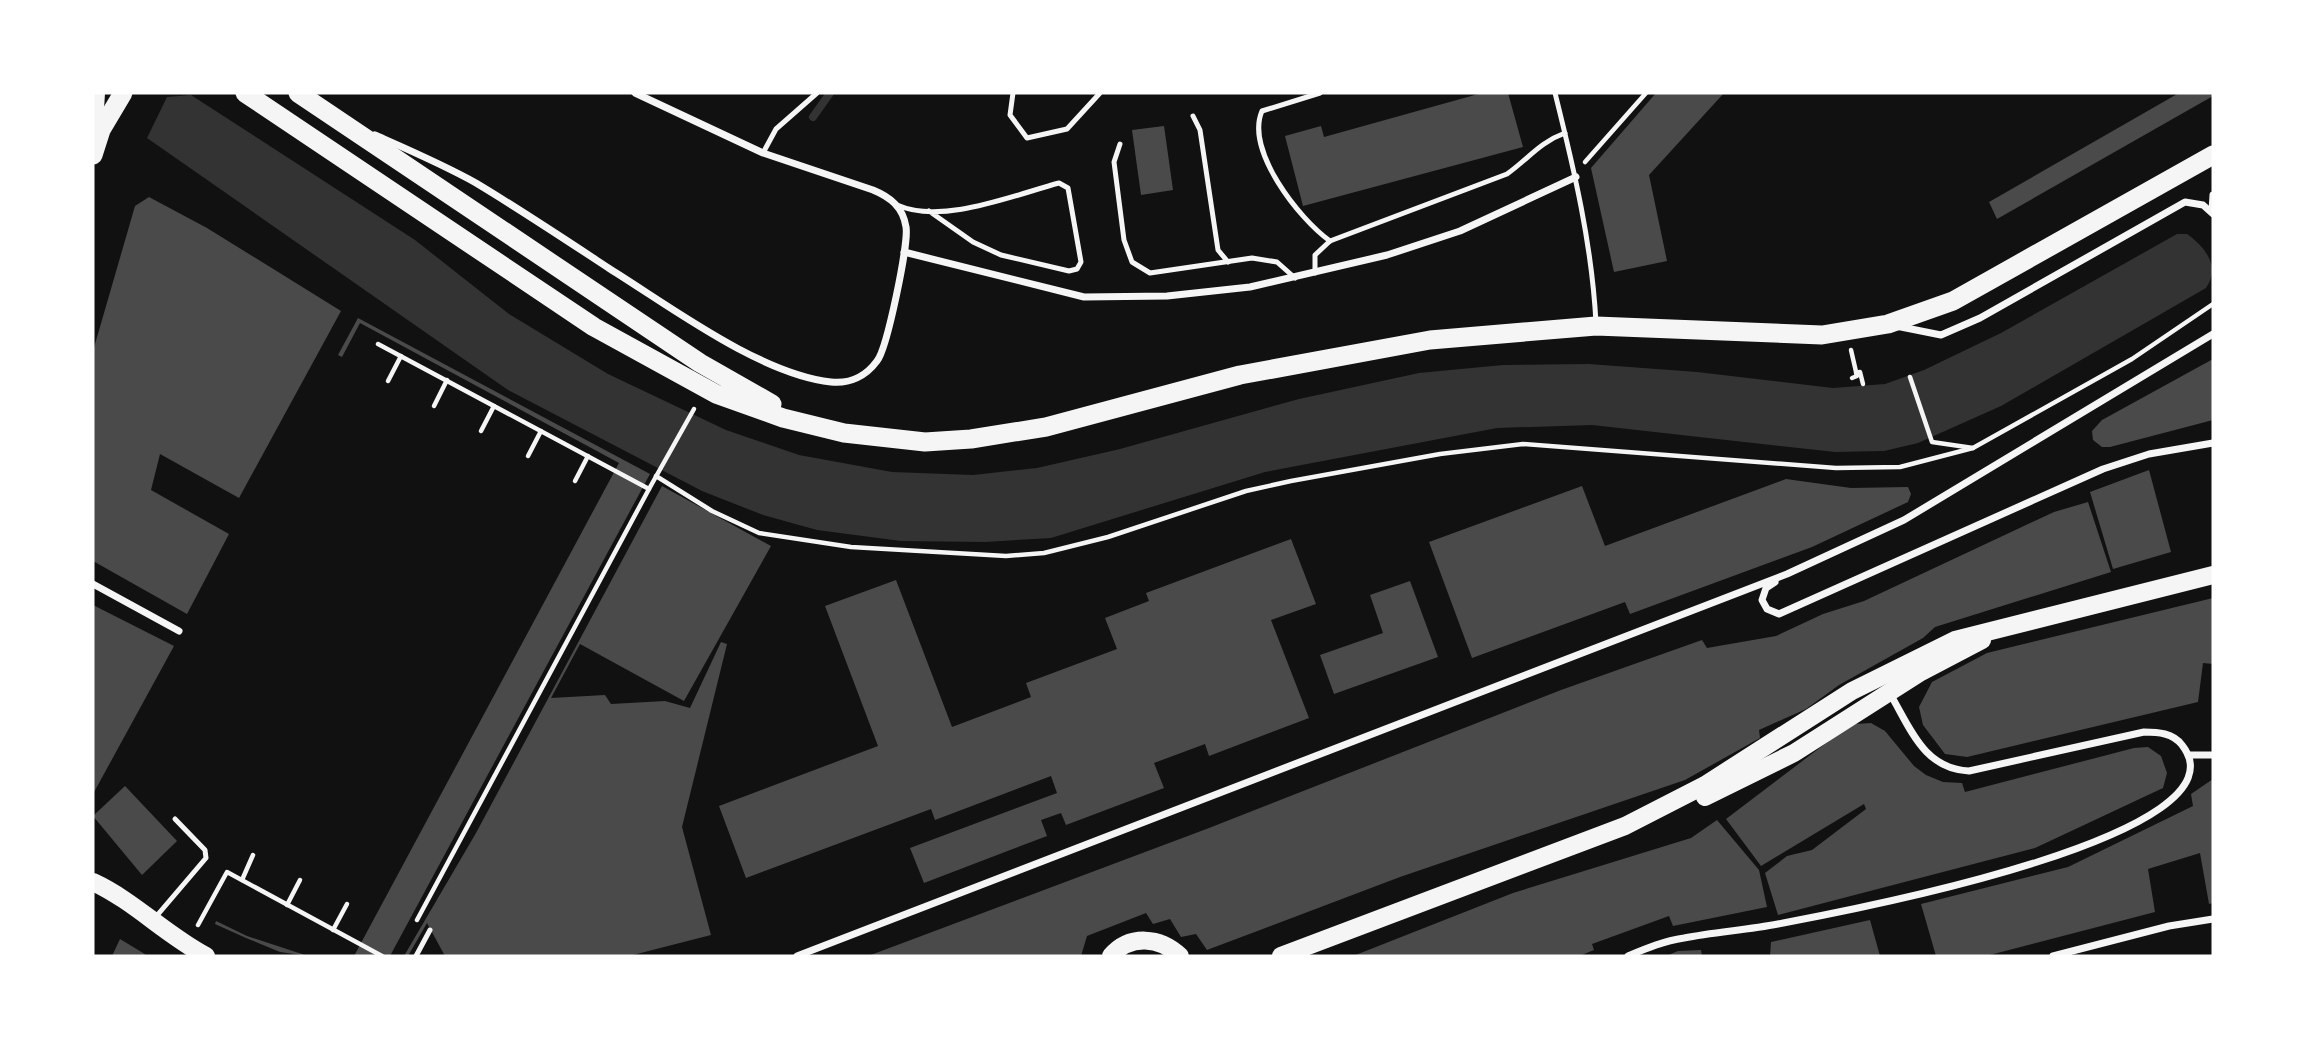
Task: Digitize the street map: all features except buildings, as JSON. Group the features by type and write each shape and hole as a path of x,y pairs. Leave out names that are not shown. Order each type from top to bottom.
{"highway":[{"path":"93,155 102,130 124,93"},
{"path":"245,93 594,327 716,394 783,418 844,433 925,442 983,437 1046,427 1240,375 1430,340 1596,326 1822,335 1888,324 1953,302 2213,155"},
{"path":"298,93 700,363 790,413 844,433"}],"main road":[{"path":"93,141 96,93"},
{"path":"1625,827 1705,785 1879,677 1955,639 2213,575"},
{"path":"1281,956 1696,802 1753,775 1890,694 1921,672 1981,641 2061,613"},
{"path":"93,866 111,891"},
{"path":"93,882 111,891 152,922 206,956"},
{"path":"1111,956 1132,942 1148,939 1180,956"}],"street":[{"path":"330,114 474,183 714,334 809,378 834,383 853,380 867,373 879,359 904,252 906,228 897,205 890,197 873,190 763,153 635,93"},
{"path":"904,252 1084,297 1167,296 1251,288 1315,274 1460,230 1576,175"},
{"path":"1888,324 1941,335 2036,287 2185,202 2195,203 2212,213 2213,195"},
{"path":"797,956 1787,574 1904,520 2213,334"},
{"path":"1787,574 1766,588 1762,600 1767,609 1779,614 2104,469 2149,454 2213,443"},
{"path":"93,584 179,631"},
{"path":"1628,956 1655,944 1780,924 1993,876 2059,857 2109,837 2181,793 2189,782 2192,763 2188,755 2182,744 2163,732 2144,732 1969,771 1953,770 1939,765 1923,751 1879,677"},
{"path":"2188,755 2213,755"},
{"path":"2053,956 2169,926 2213,919"}],"lane":[{"path":"763,153 776,129 817,93"},
{"path":"1013,93 1010,116 1027,138 1067,129 1100,93"},
{"path":"1320,93 1262,111 1256,124 1258,140 1273,172 1309,226 1330,241"},
{"path":"1555,93 1576,175 1594,284 1596,326"},
{"path":"1193,116 1200,130 1218,250 1228,262"},
{"path":"1315,274 1315,255 1330,241 1507,174 1528,159 1538,145 1565,133"},
{"path":"1120,144 1114,162 1124,240 1132,262 1150,273 1252,258 1277,262 1295,278"},
{"path":"897,205 909,211 929,211 958,211 1059,183 1068,188 1081,262 1077,269 1069,271 1001,254 973,242 929,211"},
{"path":"152,922 206,858 205,850 175,819"},
{"path":"416,956 430,930"}],"path":[{"path":"1576,175 1646,93"},
{"path":"656,477 712,511 759,533 851,547 1006,556 1044,553 1108,537 1246,491 1291,481 1440,454 1524,444 1836,468 1900,467 1973,448 2132,359 2213,304"},
{"path":"379,344 649,489"},
{"path":"388,381 401,356"},
{"path":"1855,376 1860,372 1863,384"},
{"path":"1910,377 1932,442 1973,448"},
{"path":"434,406 447,380"},
{"path":"481,431 494,406"},
{"path":"410,932 694,409"},
{"path":"528,456 541,431"},
{"path":"575,481 588,456"},
{"path":"242,880 253,855"},
{"path":"198,925 227,872 382,956"},
{"path":"287,905 300,880"},
{"path":"334,930 347,904"}],"shaded area":[{"path":"191,95 415,240 509,314 608,374 726,430 799,455 892,472 973,475 1037,468 1120,449 1299,399 1419,373 1503,365 1589,364 1697,372 1833,388 1885,384 1924,370 2001,333 2177,234 2187,234 2200,245 2209,258 2212,272 2206,288 2001,406 1918,443 1884,451 1835,452 1592,425 1497,428 1265,472 1051,538 985,542 901,541 817,530 763,515 702,491 508,390 147,138 167,97"}],"waterway":[{"path":"813,117 830,93"}]}
